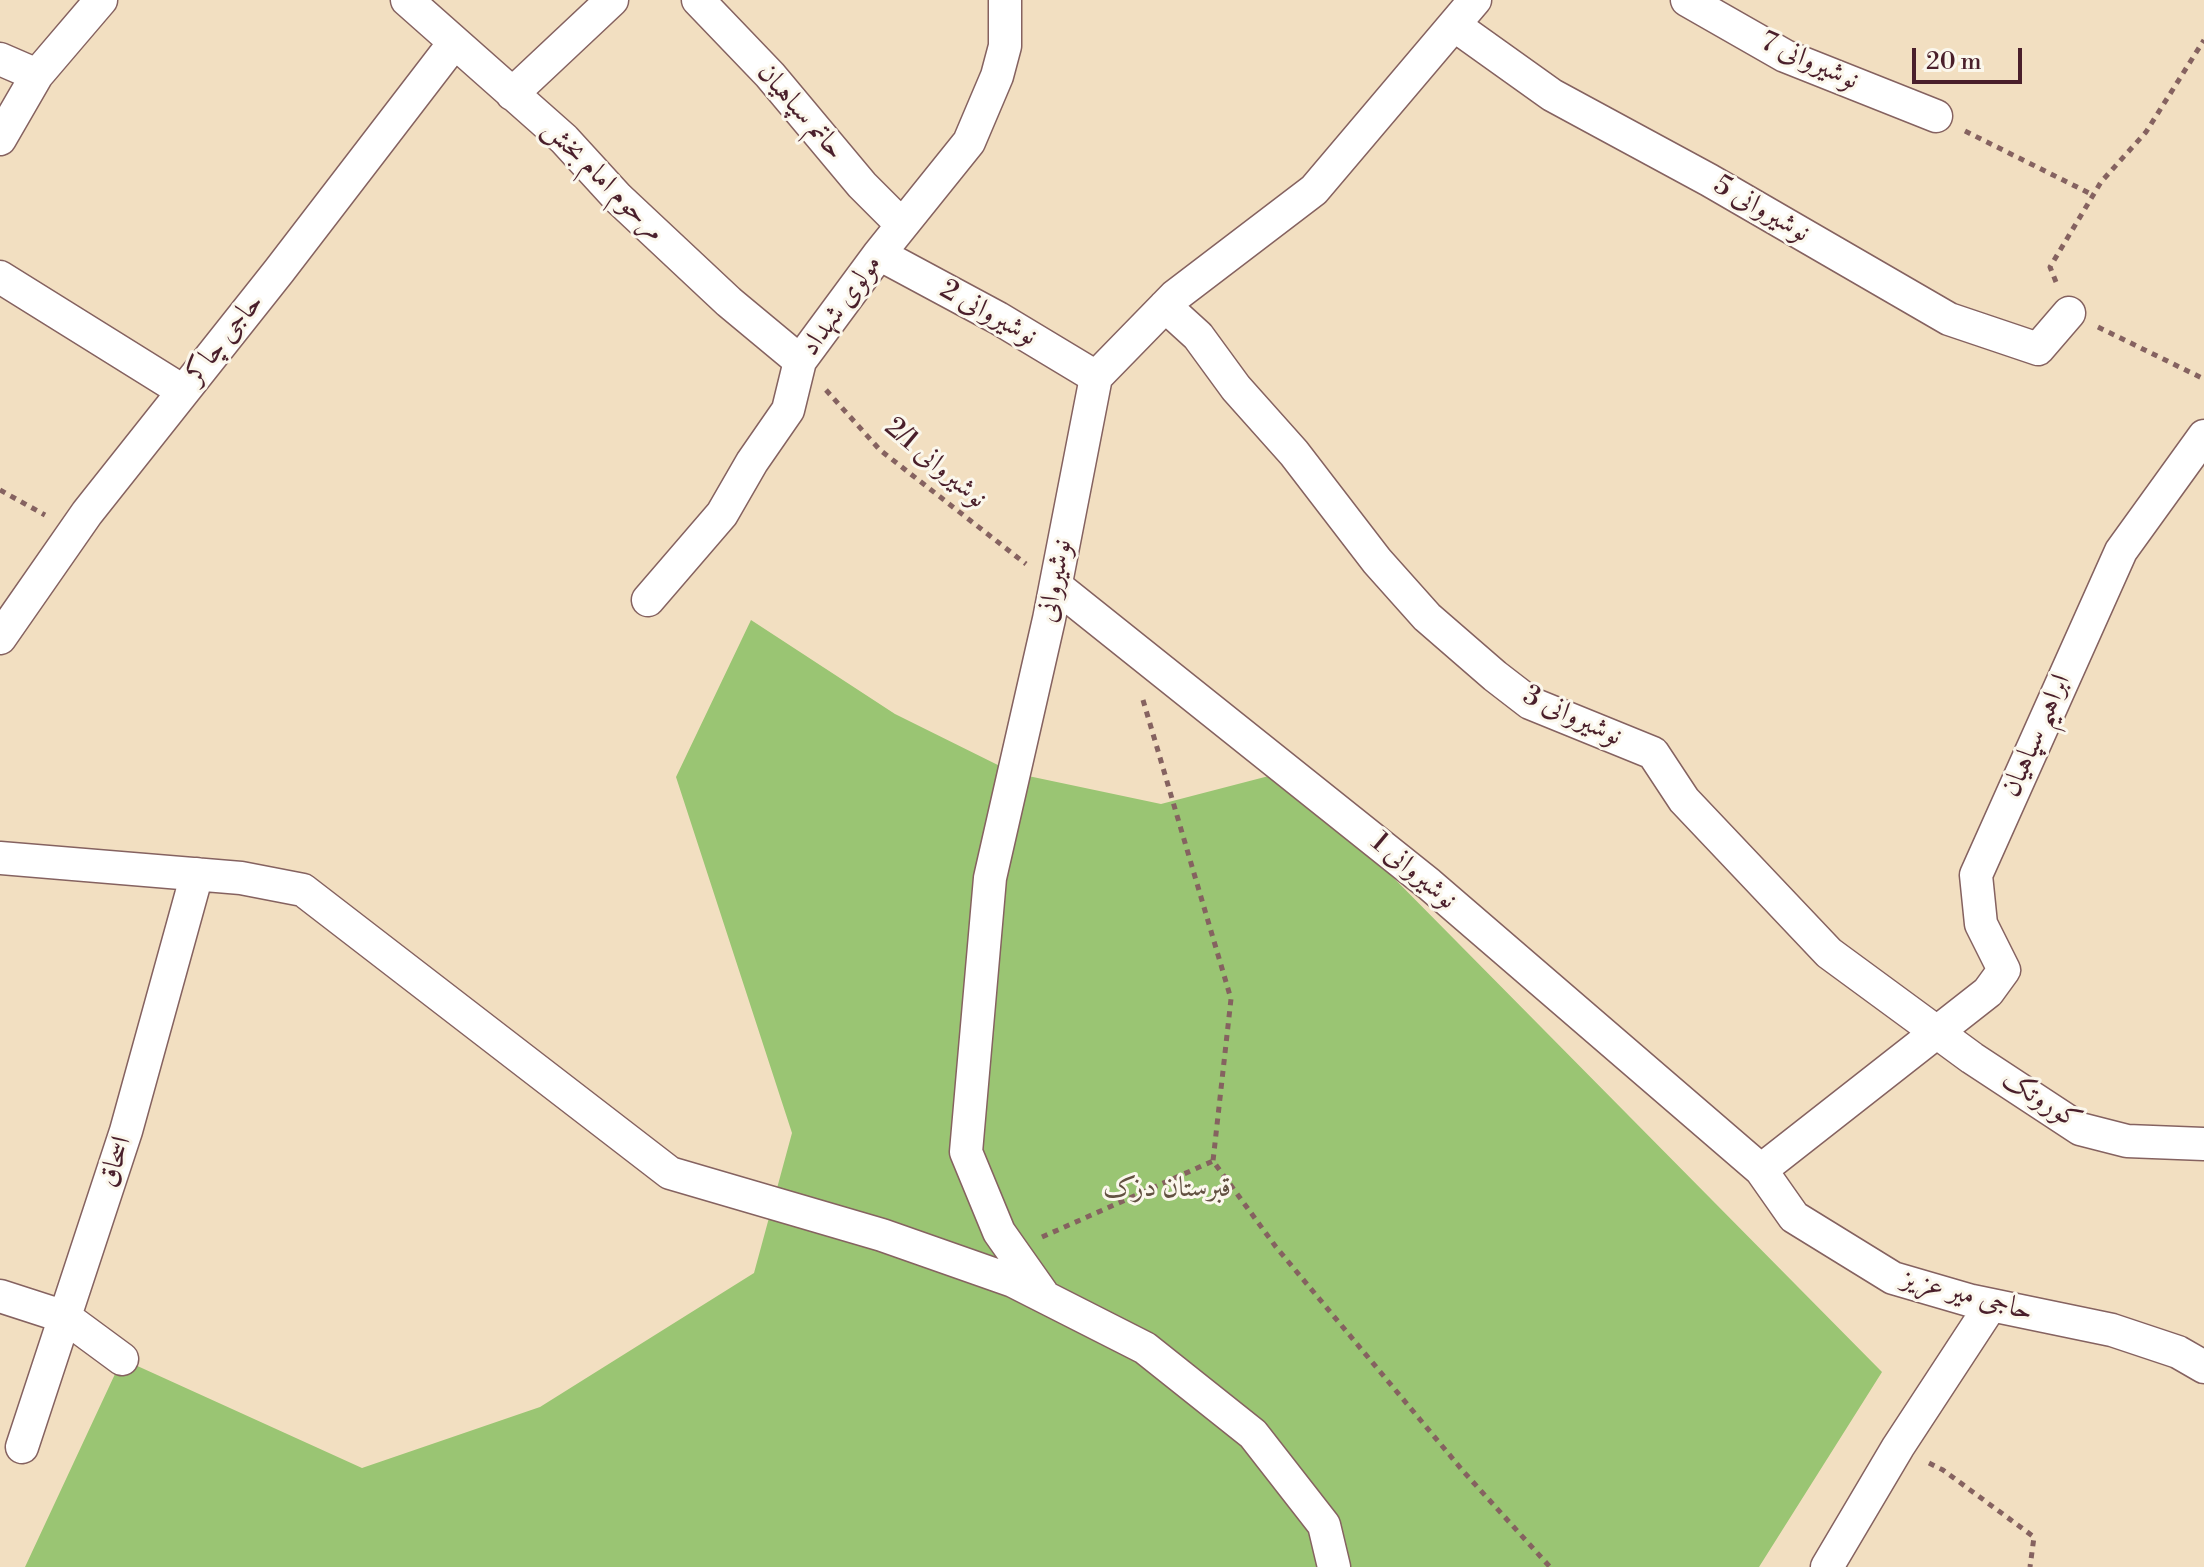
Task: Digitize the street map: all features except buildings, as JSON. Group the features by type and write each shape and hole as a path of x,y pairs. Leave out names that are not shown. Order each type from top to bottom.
{"street":[{"path":"0,139 37,75 101,0"},
{"name":"مرحوم امام بخش","path":"407,0 564,139 618,198 729,302 800,361"},
{"path":"512,94 612,0"},
{"name":"حاتم سپاهیان","path":"699,0 770,75 862,185 902,225"},
{"name":"مولوی شهداد","path":"648,600 722,514 752,462 788,410 800,361 879,254 969,142 997,76 1005,46 1005,0"},
{"path":"1096,377 1165,306 1314,190 1475,0"},
{"name":"نوشیروانی 7","path":"1687,0 1785,56 1936,116"},
{"name":"نوشیروانی 5","path":"1454,25 1552,95 1709,180 1949,319 2038,349 2069,313"},
{"name":"حاجی چاکر","path":"0,638 74,531 454,43"},
{"path":"0,59 37,75"},
{"name":"نوشیروانی 2","path":"879,254 998,318 1096,377"},
{"path":"0,277 183,391"},
{"name":"نوشیروانی 3","path":"1165,306 1198,336 1236,388 1294,453 1377,561 1427,617 1530,703 1653,753 1684,800 1829,953 1936,1032"},
{"name":"نوشیروانی","path":"1045,1297 999,1232 966,1152 990,878 1056,586 1096,377"},
{"name":"ابراهیم سپاهیان","path":"1936,1032 1988,992 2004,970 1981,924 1976,875 2121,551 2204,436"},
{"name":"نوشیروانی 1","path":"1056,586 1429,884 1761,1170"},
{"path":"0,858 241,878 303,890 670,1173 882,1235 1013,1281 1145,1348 1253,1434 1324,1525 1334,1567"},
{"name":"اسحاق","path":"22,1447 126,1131 197,874"},
{"path":"1761,1170 1936,1032"},
{"name":"کوروتک","path":"1936,1032 2080,1129 2127,1141 2204,1144"},
{"name":"حاجی میر عزیز","path":"1761,1170 1794,1217 1893,1278 1991,1305 2112,1330 2178,1352 2204,1367"},
{"path":"0,1296 65,1317 122,1359"},
{"path":"1827,1567 1898,1447 1991,1305"}],"path":[{"path":"2204,40 2146,132 2101,182 2050,267 2069,313 2204,379"},
{"path":"1936,116 2093,195"},
{"name":"نوشیروانی 2/1","path":"800,361 880,450 1056,586"},
{"path":"0,490 74,531"},
{"path":"1126,642 1231,999 1213,1161 1276,1247 1463,1471 1550,1567"},
{"path":"1012,1250 1213,1161"},
{"path":"1898,1447 1943,1470 2034,1537 2030,1567"}],"green space":[{"name":"قبرستان دزک","path":"751,620 895,714 1014,773 1161,804 1288,771 1882,1372 1759,1567 25,1567 122,1359 362,1468 540,1407 754,1273 792,1133 676,777"}]}
